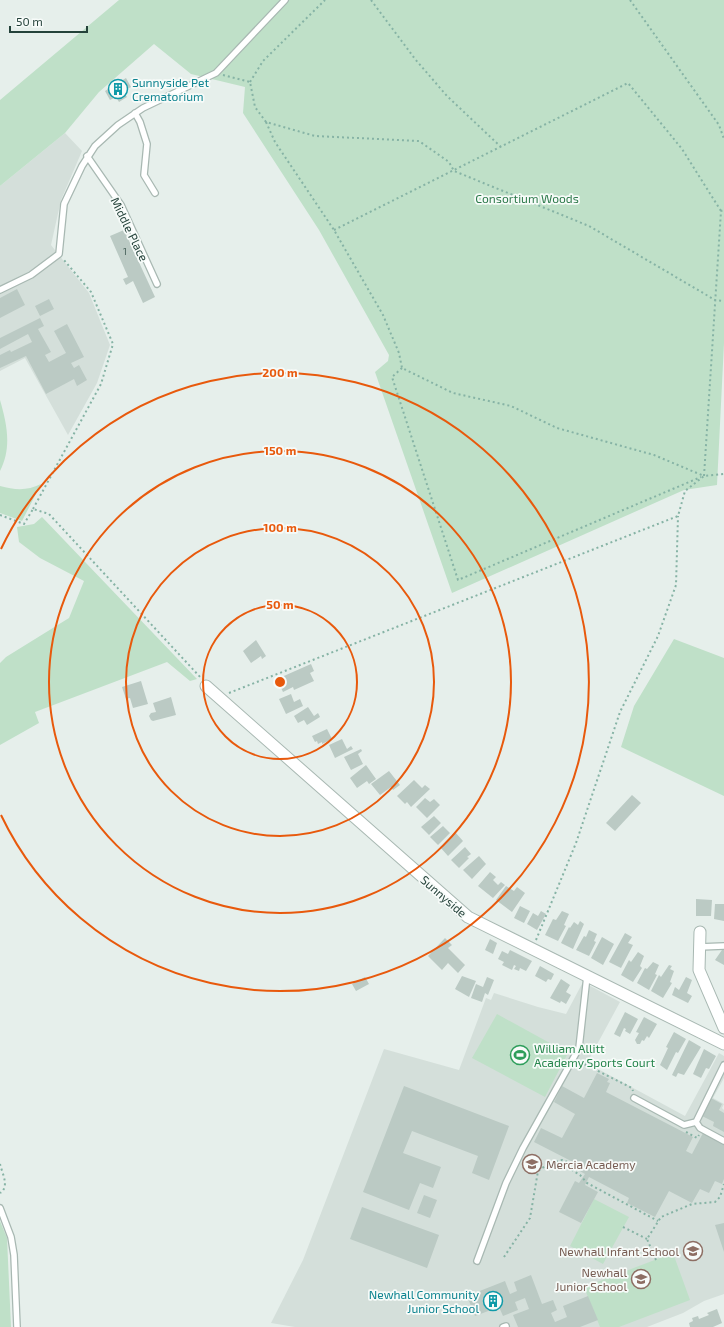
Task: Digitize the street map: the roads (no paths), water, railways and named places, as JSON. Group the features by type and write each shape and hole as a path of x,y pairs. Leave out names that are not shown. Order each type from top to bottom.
{"street":[{"name":"Sunnyside","path":"205,683 219,698 468,917 724,1042"},
{"path":"700,932 698,970 724,1028"}],"lane":[{"path":"0,290 31,275 59,254 64,204 87,156 95,146 135,113 216,73 285,0"},
{"path":"135,113 140,122 147,144 144,175 154,193"},
{"name":"Middle Place","path":"87,156 121,205 157,284"},
{"path":"699,947 724,946"},
{"path":"477,1260 510,1176 523,1148 579,1048 588,976"},
{"path":"634,1098 684,1125 696,1122 724,1065"},
{"path":"696,1122 700,1128 724,1141"},
{"path":"0,1208 11,1237 14,1255 17,1327"}],"place":[{"name":"Sunnyside Pet Crematorium","path":"118,89"},
{"name":"William Allitt Academy Sports Court","path":"520,1055"},
{"name":"Mercia Academy","path":"532,1164"},
{"name":"Newhall Infant School","path":"693,1251"},
{"name":"Newhall Junior School","path":"641,1279"},
{"name":"Newhall Community Junior School","path":"493,1301"}],"park label":[{"name":"Consortium Woods","path":"527,198"}]}
